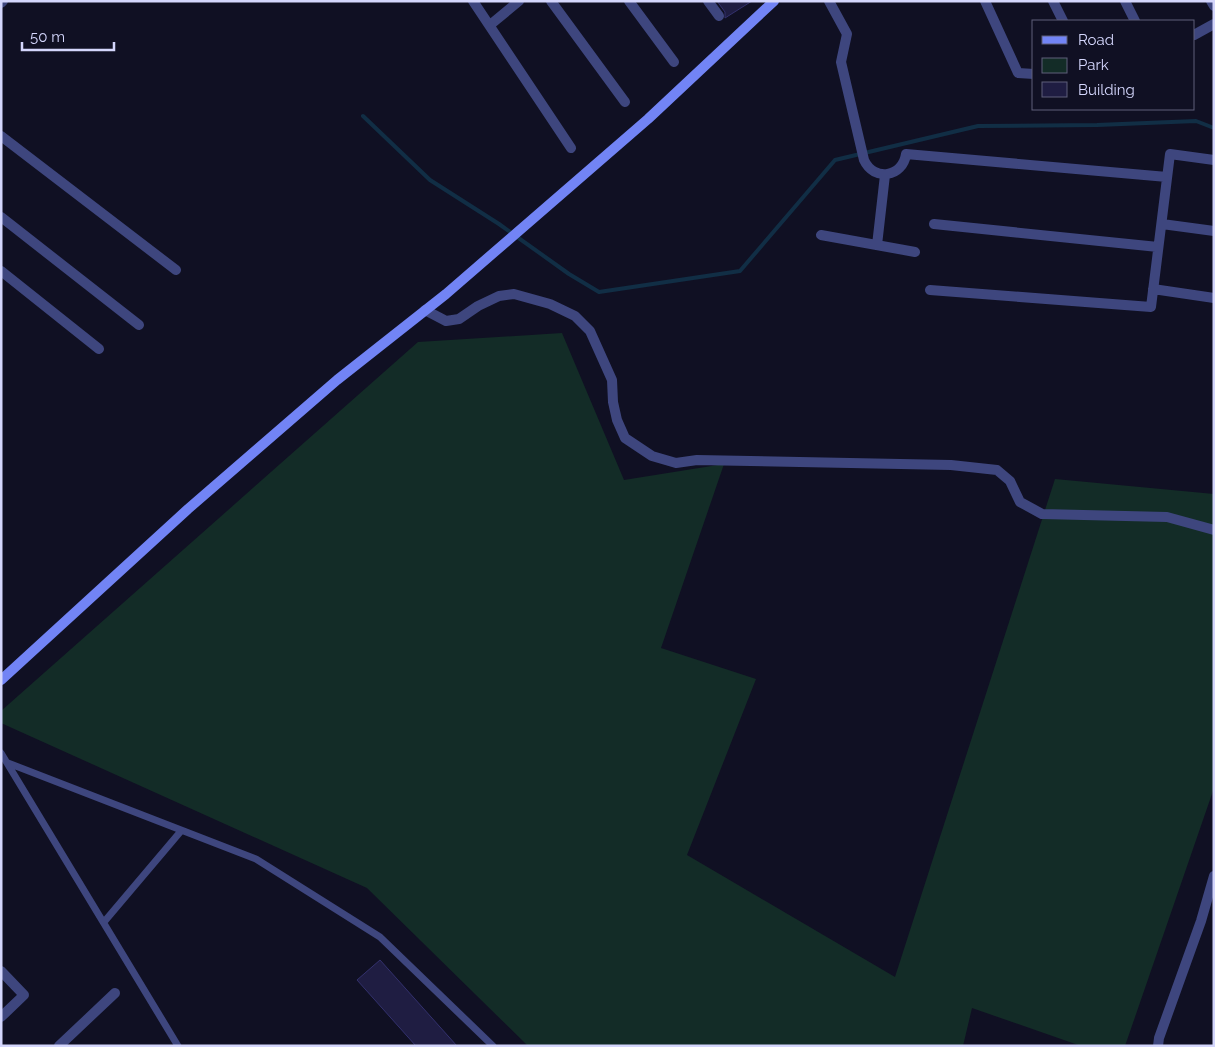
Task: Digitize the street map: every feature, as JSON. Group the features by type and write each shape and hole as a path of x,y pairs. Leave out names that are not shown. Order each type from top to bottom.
{"street":[{"path":"473,1 571,148"},
{"path":"490,25 519,1"},
{"path":"551,1 625,102"},
{"path":"628,1 674,62"},
{"path":"708,1 719,16"},
{"path":"1,680 196,503 337,380 425,310 648,119 774,1"},
{"path":"829,1 847,34 841,62 864,160 874,172 885,175 895,172 900,169 906,154 1167,177"},
{"path":"985,1 1018,73 1032,74"},
{"path":"1053,1 1062,20"},
{"path":"1125,1 1134,20"},
{"path":"1212,1 1214,6"},
{"path":"1195,34 1214,24"},
{"path":"1,136 176,270"},
{"path":"930,290 1151,307 1170,154 1214,160"},
{"path":"877,245 885,175"},
{"path":"1,218 139,325"},
{"path":"934,224 1158,247"},
{"path":"1162,224 1214,231"},
{"path":"821,235 915,252"},
{"path":"1,271 100,349"},
{"path":"1153,289 1214,298"},
{"path":"425,310 446,321 459,319 478,306 499,296 514,294 550,304 575,316 590,331 612,380 613,402 617,420 625,438 652,456 676,462 697,460 942,465 997,470 1010,481 1020,502 1042,514 1167,517 1214,530"},
{"path":"1158,1046 1159,1038 1201,921 1214,876"},
{"path":"1,971 24,995 1,1017"},
{"path":"59,1046 115,993"}],"lane":[{"path":"1,753 178,1046"},
{"path":"8,762 256,860 380,937 493,1046"},
{"path":"104,922 181,830"}],"green space":[{"path":"562,333 624,480 724,464 661,648 756,679 687,855 895,977 1055,479 1214,494 1214,788 1125,1046 1081,1046 972,1008 963,1046 528,1046 367,888 1,723 1,711 418,342"}],"building":[{"path":"717,1 752,1 725,18 725,12"},
{"path":"380,960 457,1046 416,1046 357,980"}],"waterway":[{"path":"363,116 430,180 499,224 569,274 599,292 740,271 835,160 978,126 1097,125 1196,121 1214,128"}]}
